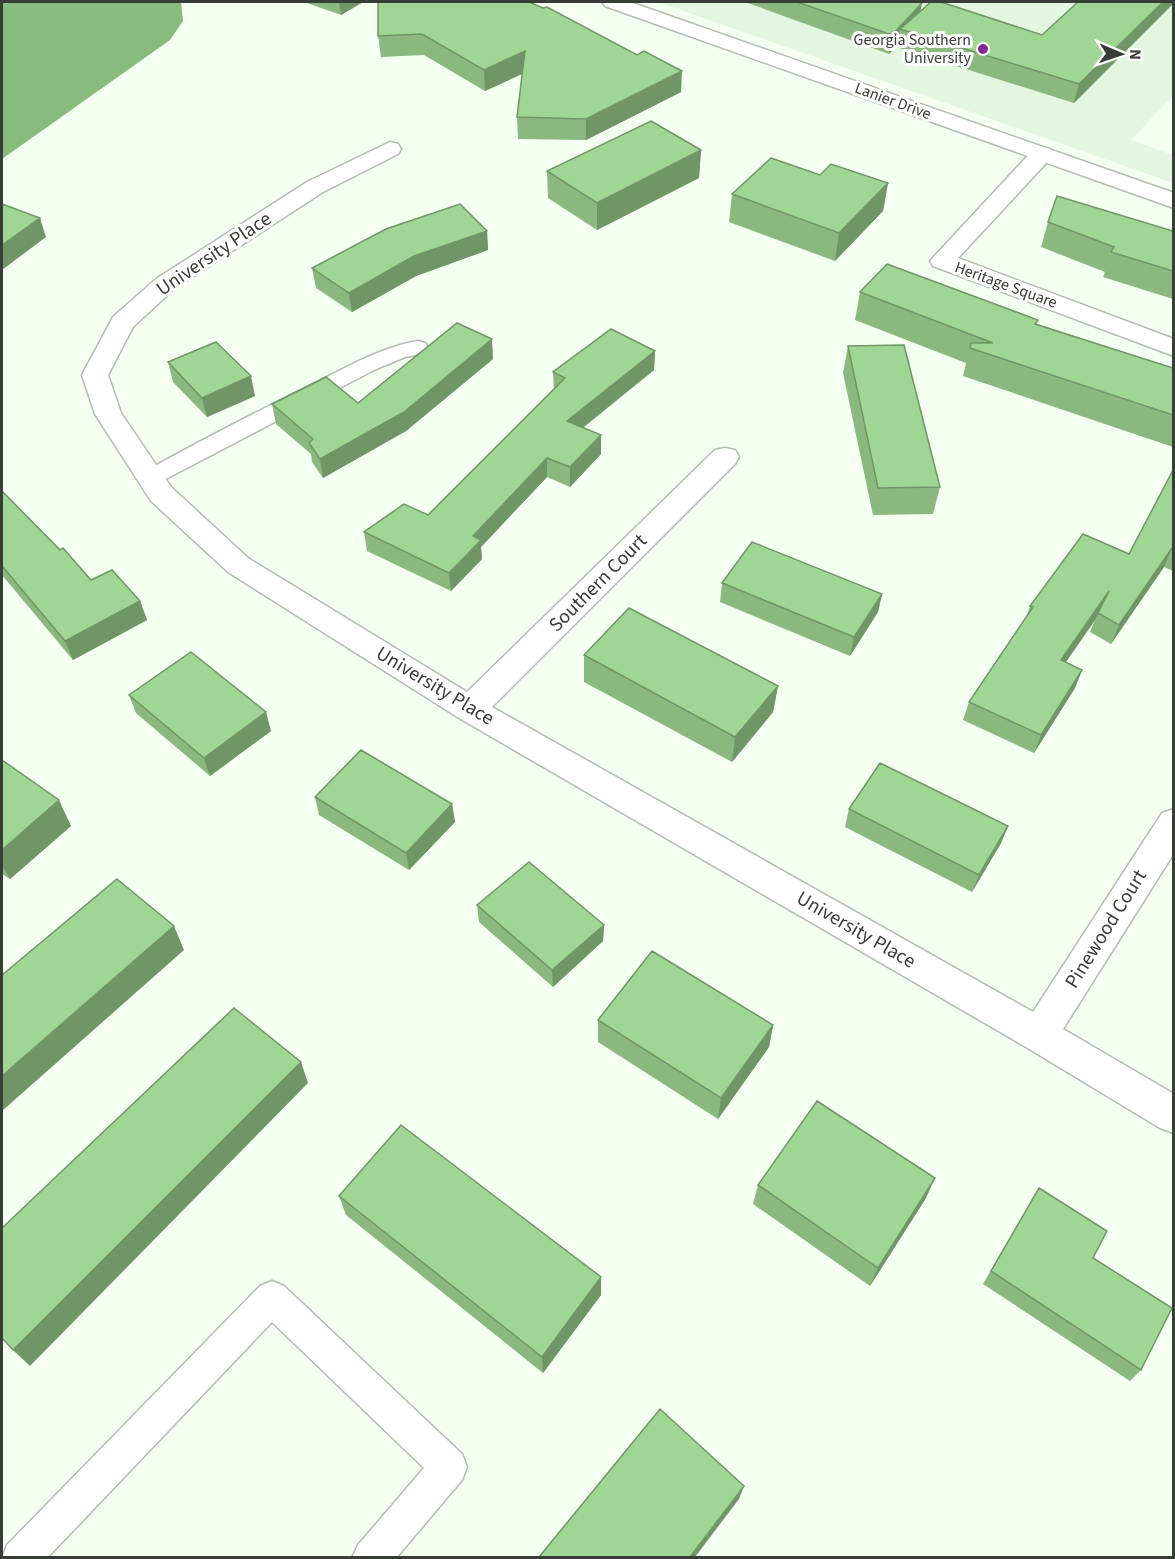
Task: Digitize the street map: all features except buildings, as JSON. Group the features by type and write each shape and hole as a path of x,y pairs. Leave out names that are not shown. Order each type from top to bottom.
{"street":[{"name":"Lanier Drive","path":"612,2 1173,201"},
{"name":"University Place","path":"390,149 315,187 175,278 122,323 96,375 108,414 160,494 238,565 470,709 1039,1035 1173,1115"},
{"name":"Heritage Square","path":"1042,154 942,261 1173,348"},
{"name":"Southern Court","path":"470,709 725,457"},
{"name":"Pinewood Court","path":"1039,1035 1173,823"}],"lane":[{"path":"150,478 281,407 407,349 418,348"},
{"path":"20,1557 272,1298 449,1467 371,1557"}],"shaded area":[{"path":"2,2 181,2 183,21 170,40 2,159"},
{"name":"Georgia Southern University","path":"658,2 1173,2 1173,96 1131,140 1173,155 1173,183"}],"place":[{"name":"Georgia Southern University","path":"983,49"}]}
